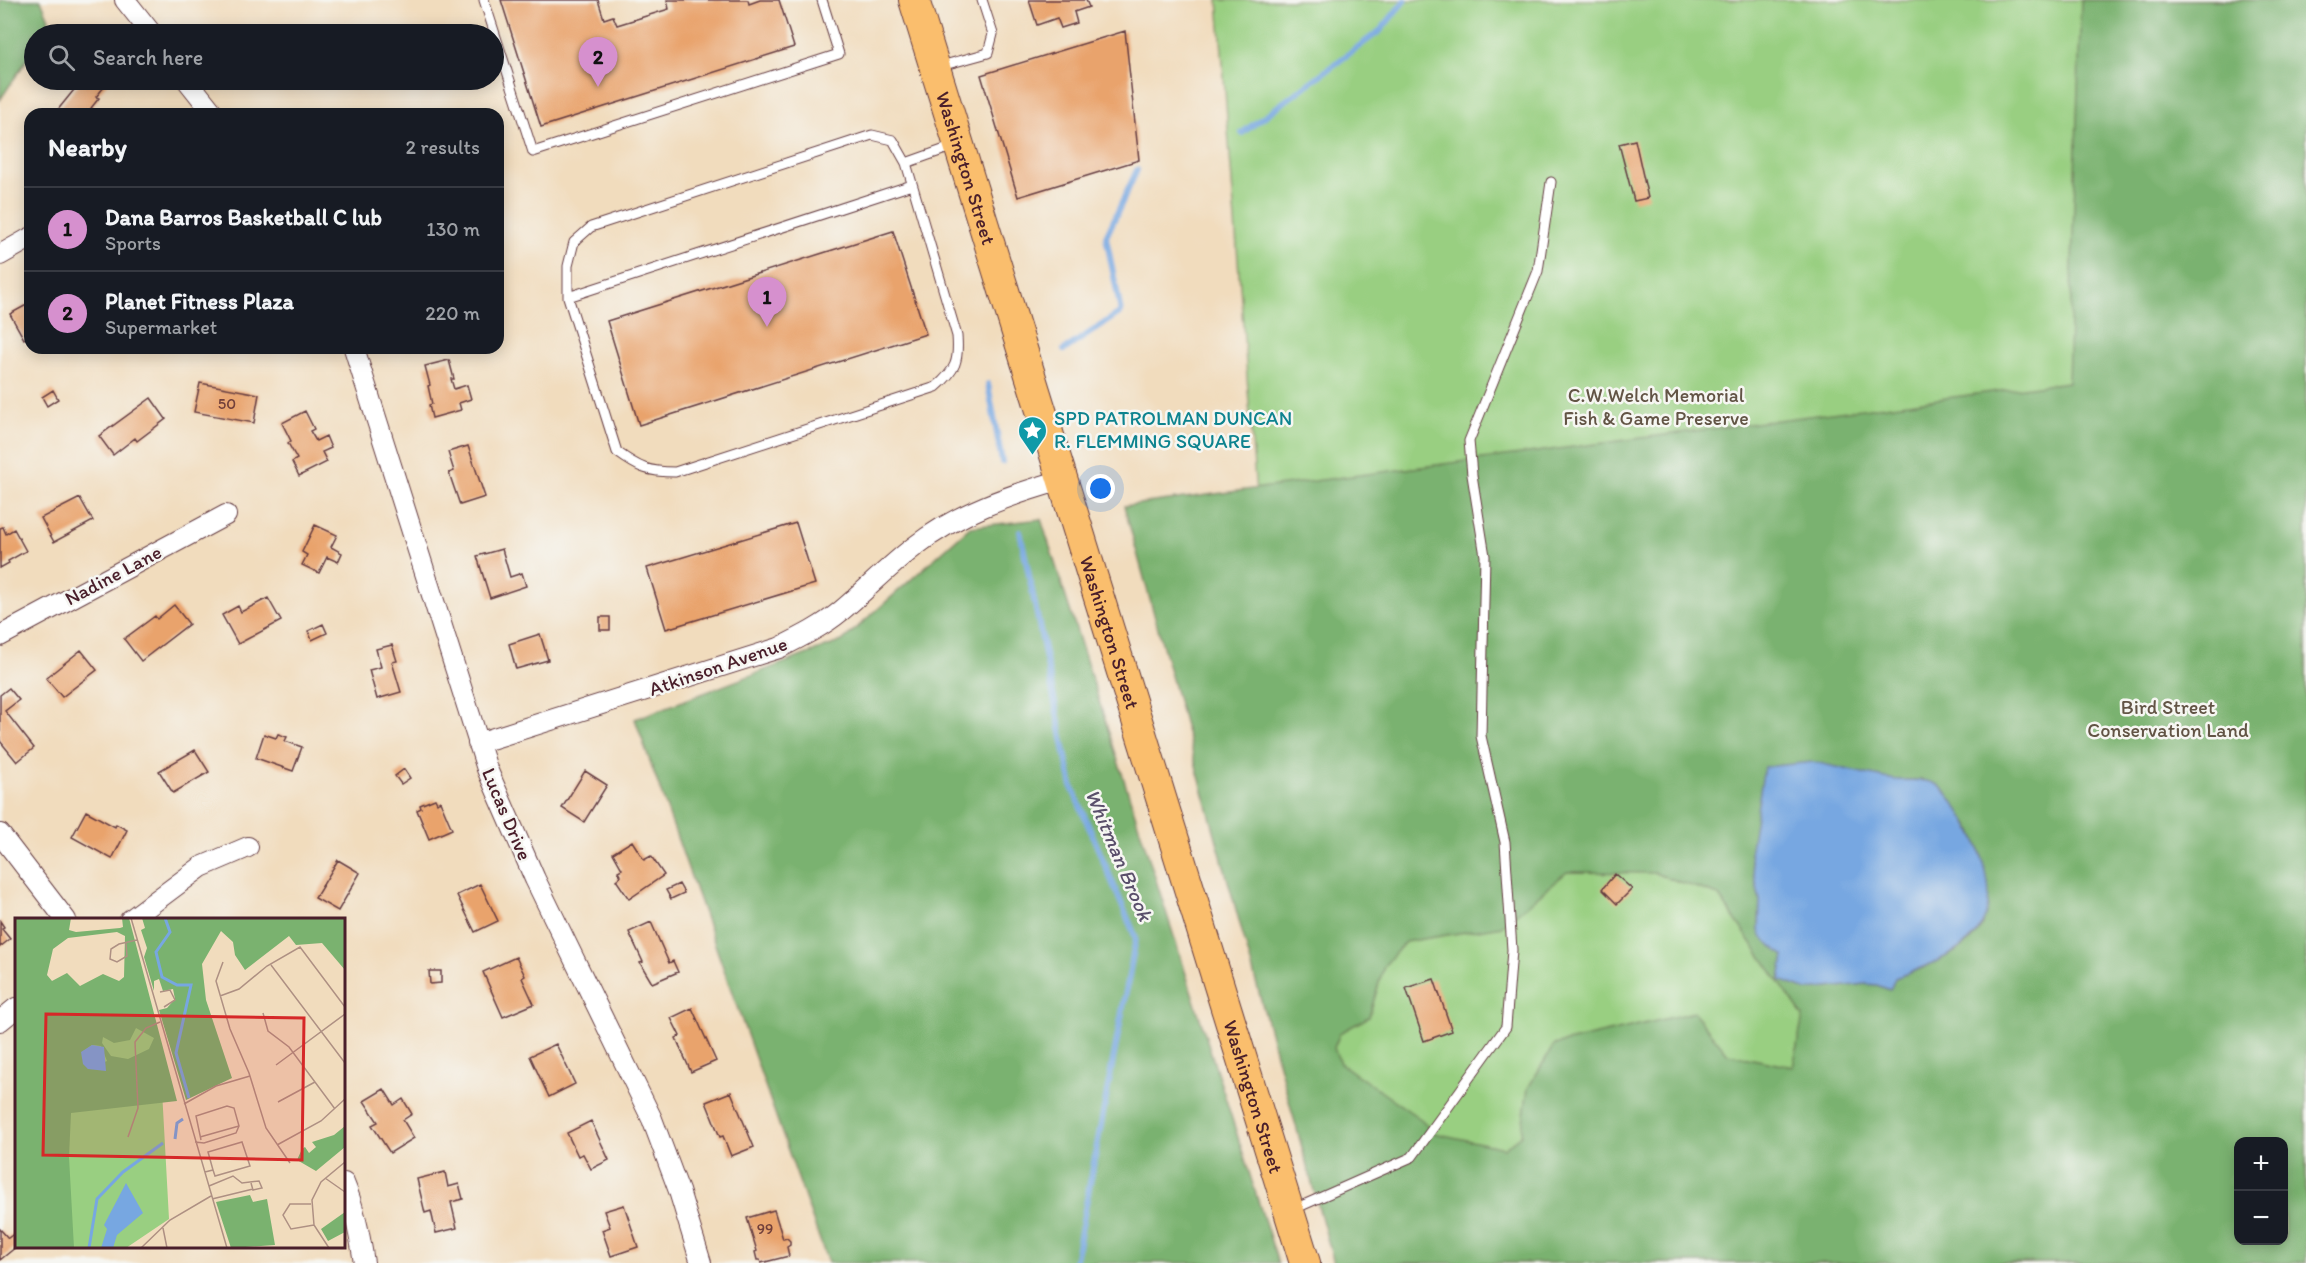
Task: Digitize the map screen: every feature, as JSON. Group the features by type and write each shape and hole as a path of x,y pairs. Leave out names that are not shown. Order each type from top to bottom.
{"main road":[{"name":"Washington Street","path":"914,0 1305,1263"}],"street":[{"path":"124,0 144,24"},
{"path":"195,90 209,108"},
{"path":"0,255 24,241"},
{"name":"Lucas Drive","path":"356,354 478,743 499,801 652,1119 679,1191 700,1263"},
{"name":"Atkinson Avenue","path":"478,743 779,648 802,637 840,612 913,547 945,526 980,508 1022,491 1062,480"},
{"name":"Nadine Lane","path":"0,636 226,514"},
{"path":"0,834 64,918"},
{"path":"133,918 201,867 248,847"},
{"path":"0,1021 15,1009"},
{"path":"345,1185 353,1205 364,1263"}],"lane":[{"path":"484,0 492,24"},
{"path":"504,62 533,152 839,54 822,0"},
{"path":"935,68 988,52 993,34 982,0"},
{"path":"872,135 893,140 906,163 912,185 957,336 959,355 951,375 936,387 675,472 652,472 617,452 567,297 568,266 574,242 591,226 872,135"},
{"path":"906,163 959,144"},
{"path":"1290,1211 1412,1157 1506,1027 1512,950 1511,928 1505,842 1481,736 1485,556 1469,441 1538,271 1551,182"},
{"path":"567,297 912,185"}],"green space":[{"path":"0,0 41,0 49,19 48,24 24,24 24,64 0,100"},
{"name":"C.W.Welch Memorial Fish & Game Preserve","path":"1218,0 2306,0 2306,1232 2288,1239 2288,1137 2234,1137 2234,1245 2272,1245 2225,1263 1376,1263 1277,766"},
{"name":"Bird Street Conservation Land","path":"2081,0 2306,0 2306,1263 1334,1263 1124,506 2068,382","holes":["1898,780 1923,780 1970,826 1981,853 1988,884 1983,925 1970,941 1953,953 1895,978 1890,990 1866,984 1807,990 1780,980 1784,956 1759,931 1760,901 1750,854","1567,872 1654,873 1718,895 1803,1016 1793,1067 1728,1054 1694,1012 1554,1045 1528,1088 1521,1135 1504,1148 1434,1133 1422,1120 1340,1063 1334,1048 1340,1033 1369,1017 1384,966 1405,942 1502,926"]},
{"path":"1041,519 1278,1263 828,1263 635,719 842,641 970,527"}],"water":[{"path":"1813,762 1887,778 1923,781 1938,785 1959,811 1976,841 1986,871 1989,895 1986,915 1977,932 1945,957 1895,978 1890,990 1866,984 1807,990 1780,980 1784,956 1762,938 1759,931 1760,901 1750,854 1764,767"}],"building":[{"path":"501,0 598,0 604,19 613,16 617,25 669,9 667,0 748,0 749,4 760,0 779,0 794,47 541,127"},
{"path":"1029,0 1086,0 1089,7 1074,12 1077,23 1061,28 1057,18 1037,25"},
{"path":"1125,31 1139,160 1018,197 981,75"},
{"path":"74,90 102,90 91,108 59,108"},
{"path":"1635,140 1648,198 1634,201 1619,144"},
{"path":"893,231 926,334 639,425 607,321"},
{"path":"24,306 24,339 10,314"},
{"path":"449,360 454,389 467,385 471,399 459,403 461,410 432,418 429,405 432,404 428,386 430,385 425,366"},
{"path":"200,383 259,394 254,423 194,412"},
{"path":"53,390 58,399 47,406 42,397"},
{"path":"151,398 166,419 137,441 135,438 113,455 99,436"},
{"path":"305,411 314,429 310,431 316,441 326,436 331,448 322,452 327,462 299,476 292,462 297,459 288,443 291,441 282,423"},
{"path":"468,446 485,497 460,505 449,473 454,471 448,452"},
{"path":"80,498 93,521 54,542 41,518"},
{"path":"796,523 815,584 666,629 647,568"},
{"path":"315,525 337,535 331,547 342,553 338,562 327,557 319,573 302,565 307,555 302,552"},
{"path":"3,527 6,534 14,529 26,551 0,568 0,528"},
{"path":"502,549 510,577 522,573 526,586 490,598 477,556"},
{"path":"268,598 281,621 238,644 222,615 238,606 241,612"},
{"path":"174,605 189,624 141,661 124,639 155,616 157,619"},
{"path":"600,617 610,617 610,630 600,630"},
{"path":"323,624 327,633 312,640 308,631"},
{"path":"540,634 548,660 516,669 509,644"},
{"path":"392,645 397,661 392,662 401,692 377,699 369,670 381,667 376,649"},
{"path":"81,650 97,670 62,697 46,678"},
{"path":"9,688 19,700 5,711 34,748 17,762 0,741 0,695"},
{"path":"264,734 276,738 278,734 287,737 285,741 302,747 293,771 256,758"},
{"path":"195,750 209,772 173,793 159,771"},
{"path":"404,769 410,778 401,784 395,776"},
{"path":"585,771 607,785 584,822 562,808"},
{"path":"435,799 437,803 440,801 452,829 429,839 417,810 421,808 420,805"},
{"path":"86,811 115,827 116,824 127,830 112,859 72,837"},
{"path":"632,841 644,860 651,856 664,875 629,899 616,880 621,876 618,871 622,869 613,853"},
{"path":"338,860 360,873 338,911 315,898"},
{"path":"1615,874 1632,889 1617,904 1602,889"},
{"path":"480,884 498,921 475,932 457,895"},
{"path":"679,884 684,893 671,899 666,890"},
{"path":"0,921 4,927 2,929 10,939 0,947"},
{"path":"651,922 669,963 673,961 678,972 652,983 640,963 643,962 629,932"},
{"path":"516,957 525,976 522,978 534,1004 503,1017 483,972"},
{"path":"429,971 441,971 441,983 430,984"},
{"path":"1434,979 1452,1031 1424,1041 1406,988"},
{"path":"692,1008 716,1061 691,1072 676,1038 680,1036 671,1018"},
{"path":"556,1044 575,1084 549,1097 530,1056"},
{"path":"384,1089 394,1105 403,1099 412,1114 403,1120 414,1138 390,1153 372,1125 378,1122 364,1101"},
{"path":"731,1092 754,1147 731,1156 723,1136 720,1137 706,1102"},
{"path":"591,1121 609,1160 591,1169 583,1154 578,1156 567,1133"},
{"path":"445,1172 448,1187 459,1184 463,1199 451,1202 457,1228 436,1233 431,1211 425,1213 417,1179"},
{"path":"624,1205 638,1247 611,1256 602,1230 610,1227 604,1211"},
{"path":"774,1210 783,1239 787,1238 790,1241 787,1247 789,1256 761,1263 757,1260 755,1252 757,1251 747,1218"},
{"path":"0,1229 8,1238 15,1233 15,1248 0,1260"}],"waterway":[{"name":"Whitman Brook","path":"1242,133 1381,30 1405,0"},
{"name":"Whitman Brook","path":"1064,350 1121,312 1106,237 1137,170"},
{"name":"Whitman Brook","path":"988,384 1002,462"},
{"name":"Whitman Brook","path":"1020,531 1072,787 1136,938 1075,1263"}],"place":[{"name":"Planet Fitness Plaza","path":"598,87"},
{"name":"Dana Barros Basketball C lub","path":"767,327"},
{"name":"SPD PATROLMAN DUNCAN R. FLEMMING SQUARE","path":"1033,456"}]}
